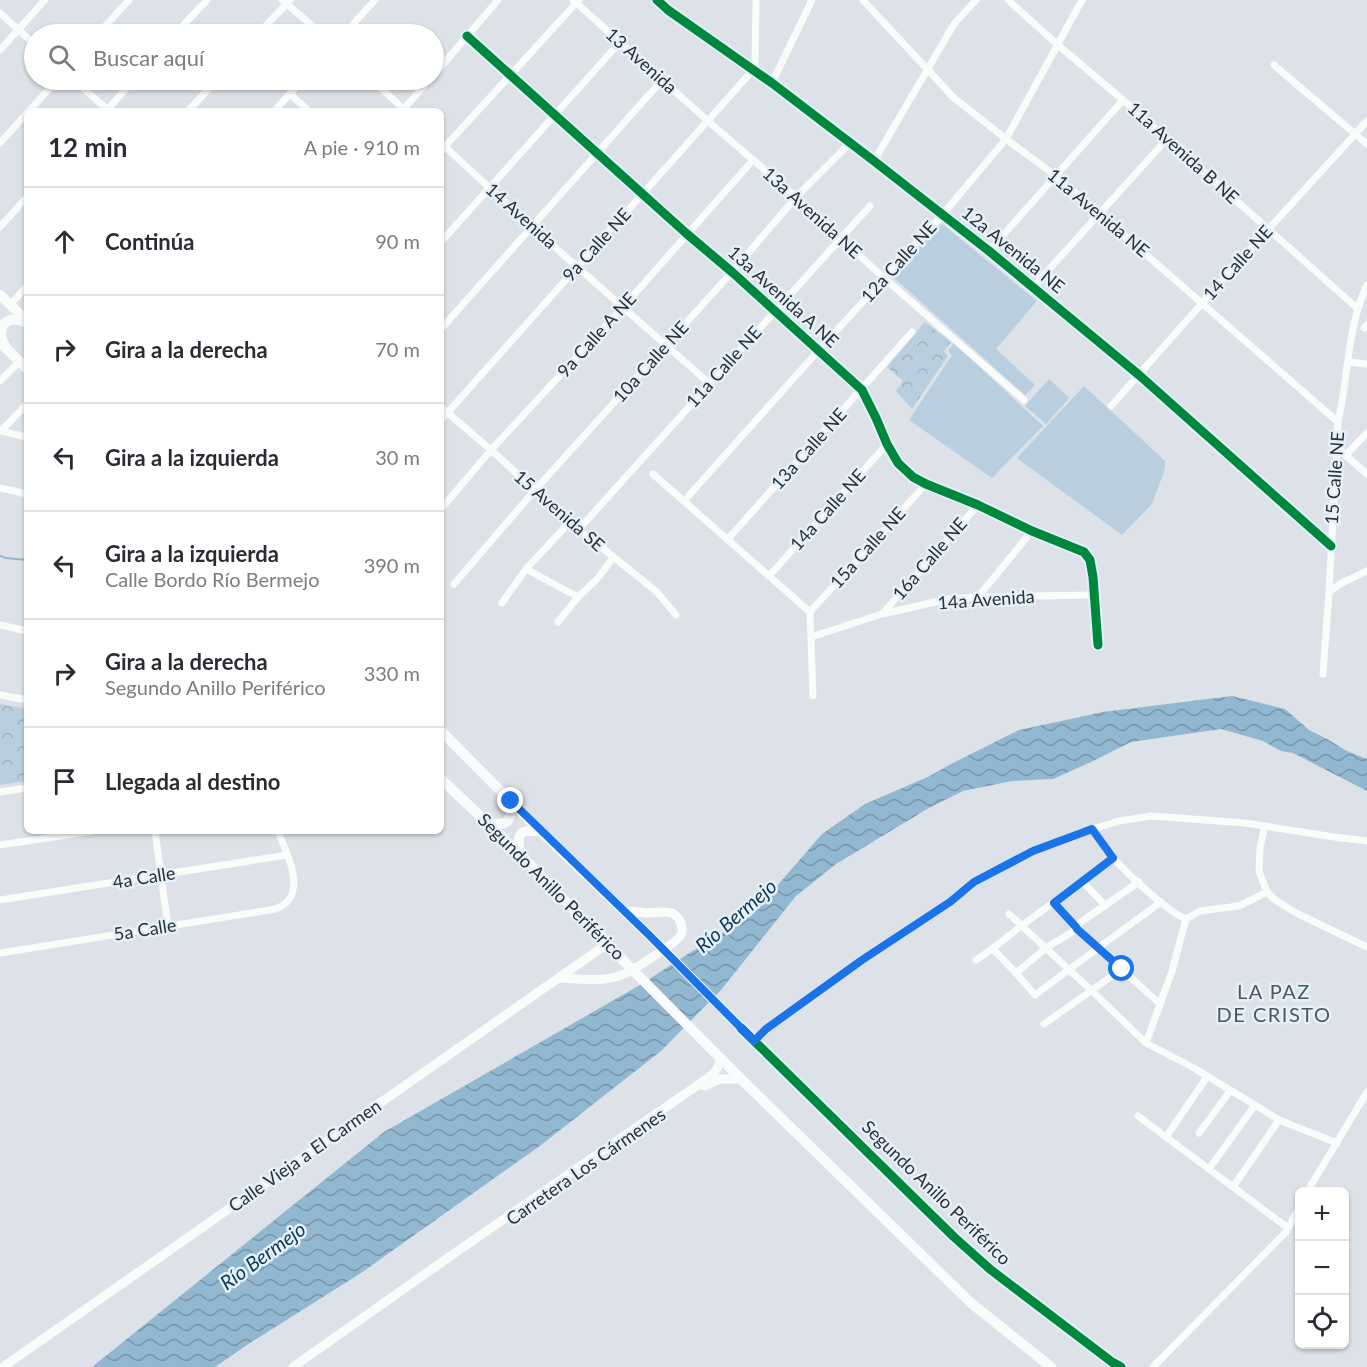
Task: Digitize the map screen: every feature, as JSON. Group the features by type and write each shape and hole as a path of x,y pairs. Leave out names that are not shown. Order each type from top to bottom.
{"main road":[{"path":"0,295 24,319"},
{"path":"23,365 4,346 1,330 3,324 12,319 24,321"},
{"name":"Segundo Anillo Periférico","path":"444,734 954,1237 991,1270 1116,1365"},
{"name":"Segundo Anillo Periférico","path":"444,782 519,853 741,1078 971,1303 1051,1367"},
{"path":"488,823 506,824 510,819 511,801"},
{"path":"519,853 518,841 523,831 540,831"}],"street":[{"path":"0,50 45,0"},
{"path":"107,24 129,0"},
{"path":"184,24 207,0"},
{"path":"353,24 375,0"},
{"path":"444,63 498,0"},
{"name":"12a Avenida NE","path":"657,0 772,83 989,251 1139,375 1331,546"},
{"path":"753,70 756,0"},
{"path":"772,83 812,0"},
{"name":"11a Avenida NE","path":"863,0 952,97 1056,176 1100,213 1338,423"},
{"path":"874,161 954,24 976,0"},
{"name":"11a Avenida B NE","path":"1008,0 1357,308"},
{"name":"12a Calle NE","path":"684,501 943,214 1006,139 1082,0"},
{"path":"266,24 286,1 311,24"},
{"path":"444,145 510,76 576,1"},
{"name":"13 Avenida","path":"576,1 708,121"},
{"path":"0,13 24,35"},
{"name":"13a Avenida A NE","path":"467,36 862,390 898,463 913,477 1084,552 1090,560 1094,595"},
{"path":"444,239 620,42"},
{"path":"1274,65 1367,144"},
{"name":"9a Calle NE","path":"444,416 753,70"},
{"path":"444,326 662,80"},
{"path":"32,108 48,90"},
{"path":"85,90 105,108"},
{"path":"109,108 125,90"},
{"path":"191,108 208,90"},
{"path":"277,108 294,90"},
{"path":"383,90 402,108"},
{"path":"406,108 421,90"},
{"path":"290,94 306,108"},
{"path":"989,251 1123,100"},
{"path":"0,143 24,116"},
{"name":"13a Avenida NE","path":"708,121 1024,400"},
{"name":"14 Calle NE","path":"1111,406 1268,229 1367,122"},
{"path":"1033,288 1167,139"},
{"name":"10a Calle NE","path":"454,584 796,197 850,143"},
{"name":"14 Avenida","path":"444,149 710,384"},
{"name":"9a Calle A NE","path":"444,505 491,450 623,307 753,160"},
{"path":"0,227 24,201"},
{"name":"11a Calle NE","path":"579,529 870,206"},
{"name":"15 Calle NE","path":"1323,674 1338,423 1350,339 1357,308 1367,285"},
{"path":"10,305 24,289"},
{"name":"13a Calle NE","path":"728,539 912,332"},
{"path":"1348,362 1367,364"},
{"path":"0,381 23,365"},
{"path":"0,431 24,407"},
{"name":"15 Avenida SE","path":"444,410 570,522 657,592 676,615"},
{"path":"0,431 24,436"},
{"path":"1346,455 1367,433"},
{"name":"14a Calle NE","path":"770,575 887,444"},
{"path":"1336,447 1367,474"},
{"path":"654,474 810,612 813,696"},
{"name":"15a Calle NE","path":"810,612 926,484"},
{"path":"0,488 24,493"},
{"name":"16a Calle NE","path":"882,614 978,504"},
{"path":"502,603 526,569 570,522"},
{"path":"978,597 1032,531"},
{"path":"558,622 613,558"},
{"path":"526,569 578,597"},
{"path":"1329,592 1367,571"},
{"path":"1094,595 1098,645"},
{"name":"14a Avenida","path":"811,637 882,614 949,599 1094,595"},
{"path":"0,625 24,630"},
{"path":"0,695 24,699"},
{"path":"0,792 24,788"},
{"path":"754,1041 766,1029 862,960 950,902 974,882 1033,851 1092,829 1119,821 1152,816 1245,823 1367,841"},
{"path":"1265,826 1260,848 1259,871 1268,892 1275,900 1298,914 1367,947"},
{"path":"1092,829 1113,858 1161,902 1186,919"},
{"path":"0,845 73,834"},
{"path":"155,834 168,927"},
{"path":"279,834 287,855"},
{"name":"4a Calle","path":"0,900 287,855"},
{"name":"5a Calle","path":"0,953 276,909 288,902 293,891 294,869 287,855"},
{"path":"976,960 1113,858"},
{"path":"1083,882 1106,905"},
{"path":"1016,973 1046,948 1139,882"},
{"path":"1146,1044 1172,971 1186,919 1200,910 1239,906 1268,892"},
{"path":"993,949 1035,995 1161,902"},
{"path":"1054,903 1077,928 1160,1004"},
{"path":"559,978 603,979 626,974 681,936 680,921 670,912 647,913 623,910"},
{"path":"1009,914 1146,1044 1279,1120 1337,1143"},
{"name":"Calle Vieja a El Carmen","path":"3,1367 607,944"},
{"path":"1044,1024 1122,969"},
{"name":"Carretera Los Cármenes","path":"293,1367 708,1078 720,1066 721,1058"},
{"path":"1166,1137 1207,1077"},
{"name":"Carretera Los Cármenes","path":"434,1268 458,1255 711,1082 741,1078"},
{"path":"1199,1133 1230,1091"},
{"path":"1310,1187 1367,1092"},
{"path":"1209,1169 1255,1105"},
{"path":"1138,1116 1288,1228"},
{"path":"1233,1187 1279,1120"},
{"path":"1153,1367 1286,1232 1295,1214"}],"green space":[{"path":"942,224 1037,301 996,349 1035,385 1025,395 892,276"},
{"path":"925,322 951,342 944,351 948,356 912,409 896,391 903,381 887,367"},
{"path":"954,343 1043,426 992,478 909,420 952,355 948,351"},
{"path":"1049,379 1069,398 1046,424 1025,406"},
{"path":"1084,386 1165,461 1165,469 1152,504 1122,535 1017,458"},
{"path":"0,704 24,708 24,781 0,785"}],"water":[{"name":"Río Bermejo","path":"1232,696 1285,709 1309,730 1367,759 1367,791 1293,753 1281,751 1263,741 1221,729 1131,742 1053,779 1012,781 963,791 927,809 836,864 796,896 721,990 661,1051 541,1145 361,1273 215,1367 92,1367 384,1132 640,985 751,916 822,834 865,804 930,776 1019,730 1103,712"}],"waterway":[{"path":"0,556 24,560"}],"cycle path":[{"path":"657,0 772,83 989,251 1139,375 1331,546"},
{"path":"467,36 862,390 898,463 913,477 1084,552 1090,560 1093,577 1098,645"},
{"path":"741,1028 954,1237 991,1270 1121,1367"}],"district":[{"name":"LA PAZ DE CRISTO","path":"1274,1004"}],"route":[{"path":"511,801 754,1041 766,1029 862,960 950,902 974,882 1033,851 1092,829 1113,858 1054,903 1077,929 1122,969"}]}
